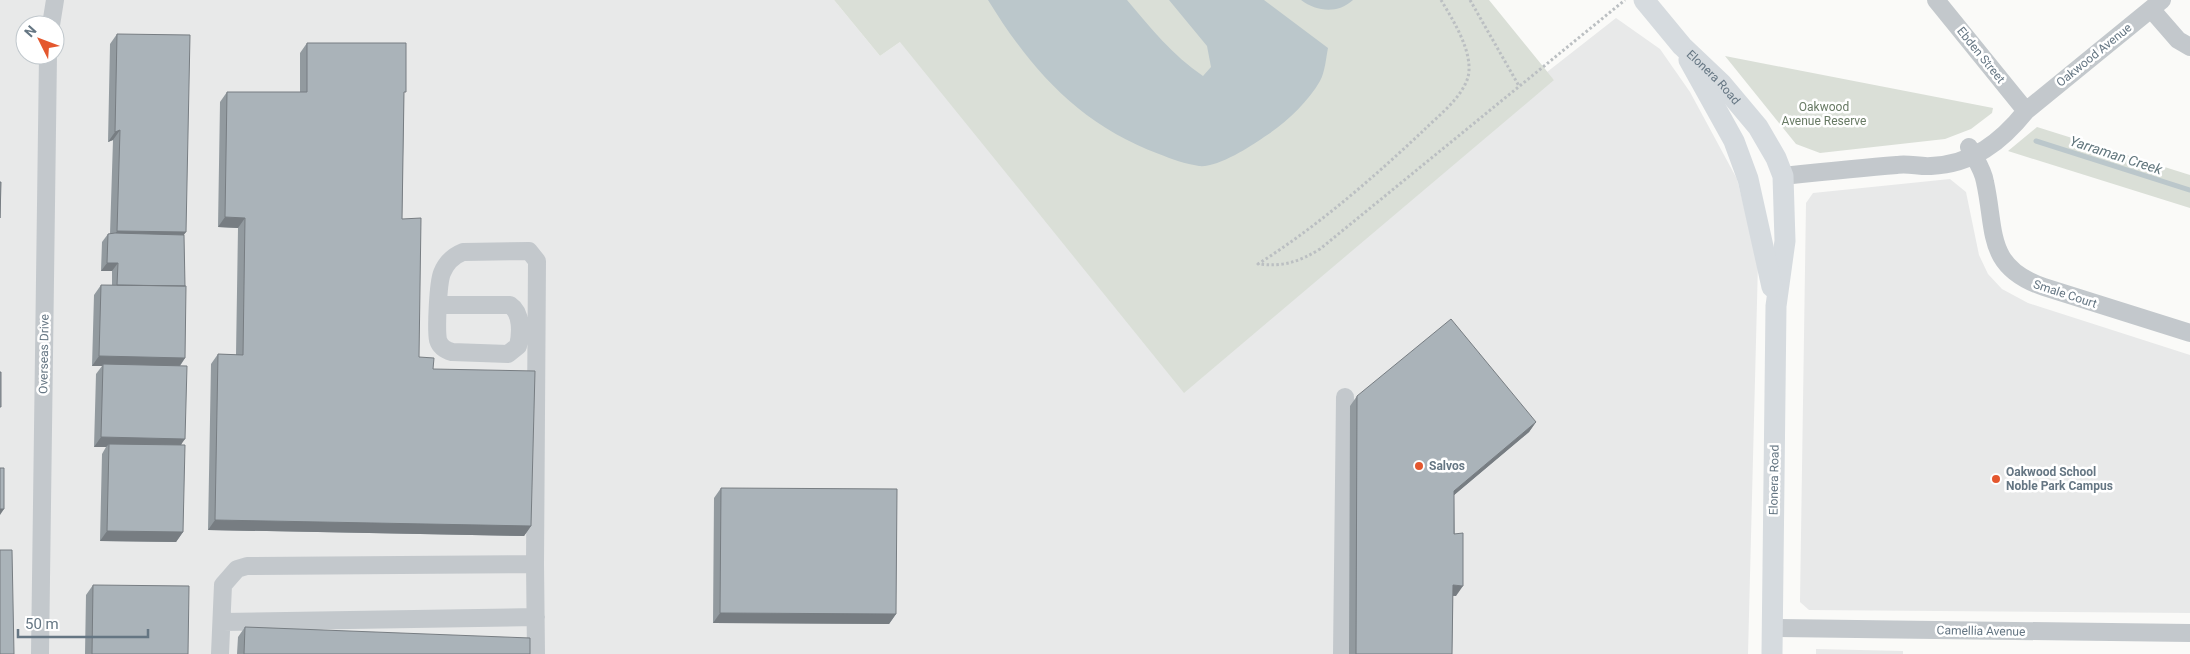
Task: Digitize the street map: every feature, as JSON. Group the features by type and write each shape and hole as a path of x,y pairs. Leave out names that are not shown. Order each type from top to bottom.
{"main road":[{"name":"Elonera Road","path":"1644,0 1682,46 1721,83 1758,127 1776,158 1783,176 1785,241 1776,306 1772,654"},
{"name":"Elonera Road","path":"1682,46 1734,141 1748,179 1776,306"},
{"path":"1739,155 1766,173 1783,176 1770,193 1764,246"}],"street":[{"path":"53,15 56,0"},
{"name":"Ebden Street","path":"1936,0 2026,111"},
{"path":"2156,5 2178,40 2190,47"},
{"name":"Oakwood Avenue","path":"1783,176 1900,164 1930,166 1947,164 1971,152 1994,144 2010,131 2026,111 2156,5"},
{"name":"Overseas Drive","path":"40,654 48,65"},
{"name":"Smale Court","path":"1971,152 1980,166 1985,181 1995,243 2003,260 2023,280 2190,334"},
{"path":"439,304 510,305 518,313 518,346 508,354 452,352 445,350 438,339 439,304 440,282 442,272 456,255 463,252 524,251 534,254 537,260 536,654"},
{"path":"1342,654 1344,397"},
{"path":"220,654 224,585 237,569 247,566 535,564"},
{"path":"222,622 536,617"},
{"name":"Camellia Avenue","path":"1772,628 2190,633"}],"path":[{"path":"1441,0 1458,28 1465,48 1468,78 1462,87 1446,108 1404,149 1314,225 1258,264 1274,266 1288,264 1320,249 1625,0"},
{"path":"1470,0 1519,86"}],"shaded area":[{"path":"0,0 834,0 880,56 900,42 1554,80 1547,72 1616,18 1660,49 1690,92 1737,179 1758,263 1748,654 0,654"},
{"path":"988,0 1127,0 1172,50 1203,76 1211,67 1207,46 1169,0 1264,0 1328,48 1320,81 1303,105 1288,119 1272,132 1233,156 1215,164 1199,166 1168,158 1131,142 1105,128 1082,111 1040,72 1004,26"},
{"path":"1301,0 1353,0 1341,8 1327,10 1314,7"},
{"name":"Oakwood School Noble Park Campus","path":"1950,179 1966,192 1979,255 1988,274 2002,289 2028,303 2190,355 2190,613 1809,610 1800,602 1806,203 1813,193"},
{"path":"1816,649 1903,651 1903,654 1816,654"}],"green space":[{"path":"834,0 1489,0 1554,80 1184,393 900,42 880,56"},
{"name":"Oakwood Avenue Reserve","path":"1725,56 1993,108 1992,113 1971,129 1945,139 1820,153 1796,144"},
{"path":"2037,127 2190,175 2190,208 2008,151"}],"building":[{"path":"117,34 190,35 186,232 117,231 120,130 115,132"},
{"path":"307,43 406,43 402,219 421,218 419,357 434,358 433,369 535,371 531,526 215,520 218,354 243,355 245,218 225,217 227,92 307,92"},
{"path":"0,182 1,182 0,218"},
{"path":"108,234 184,235 185,286 117,285 118,263 107,263"},
{"path":"101,285 186,286 185,358 99,356"},
{"name":"Salvos","path":"1451,319 1536,422 1454,491 1454,534 1463,533 1463,586 1453,585 1452,654 1356,654 1357,396"},
{"path":"103,364 187,366 185,439 101,437"},
{"path":"1,372 1,407 0,407"},
{"path":"109,444 185,445 183,532 107,531"},
{"path":"0,468 4,468 4,509 0,509"},
{"path":"721,488 897,489 896,614 720,613"},
{"path":"0,550 12,550 14,654 0,654"},
{"path":"93,585 189,586 188,654 92,654"},
{"path":"245,627 530,638 530,654 244,654"}],"waterway":[{"name":"Yarraman Creek","path":"2036,141 2190,190"}],"place":[{"name":"Salvos","path":"1419,466"},
{"name":"Oakwood School Noble Park Campus","path":"1996,479"}]}
